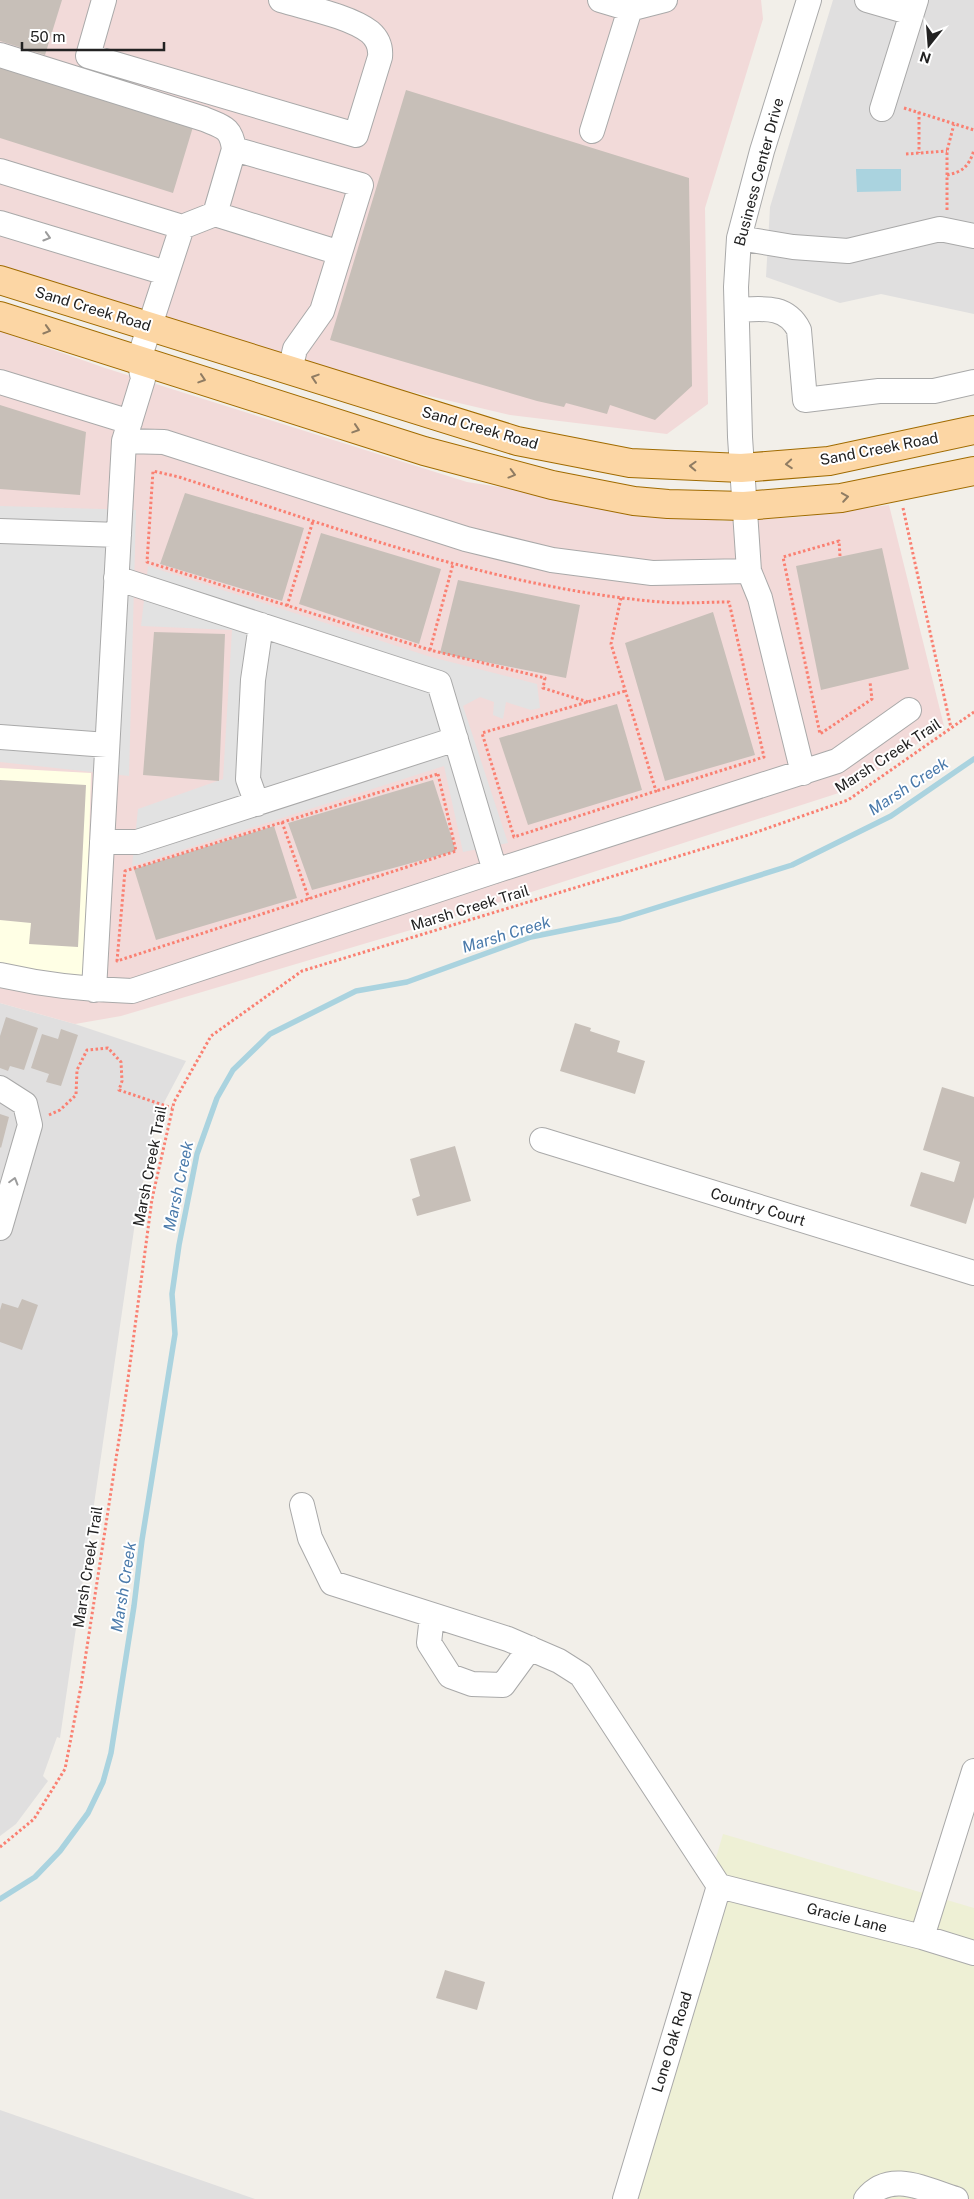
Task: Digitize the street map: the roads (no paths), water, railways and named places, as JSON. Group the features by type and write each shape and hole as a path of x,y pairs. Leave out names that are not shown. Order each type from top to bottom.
{"main road":[{"name":"Sand Creek Road","path":"0,280 517,441 630,463 742,468 829,461 974,430"},
{"path":"0,316 424,451 552,485 634,501 744,506 841,498 898,488 974,471"}],"street":[{"path":"104,0 88,56 356,135 380,57 379,44 375,37 363,28 281,0"},
{"path":"600,0 630,9 665,0"},
{"name":"Business Center Drive","path":"803,773 760,598 749,571 742,468 737,310 739,238 762,151 809,0"},
{"path":"867,0 914,7 883,105"},
{"path":"592,131 630,9"},
{"path":"0,55 204,119 224,128 232,135 234,149 215,214"},
{"path":"234,149 361,185 322,311 295,349 290,370"},
{"path":"0,171 182,227 215,214 340,253"},
{"path":"0,223 166,274"},
{"path":"94,990 118,535 127,431 143,379 139,359 182,227"},
{"path":"739,238 792,247 848,251 903,240 940,229 974,236"},
{"path":"737,310 780,311 794,322 799,330 805,400 879,391 934,391 974,382"},
{"path":"0,382 127,431 466,539 552,560 652,573 749,571"},
{"path":"0,531 118,535"},
{"path":"116,578 439,683 495,871"},
{"path":"257,804 248,779 253,680 261,625"},
{"path":"0,975 34,983 94,990 132,991 837,761 909,710"},
{"path":"0,737 107,745"},
{"path":"102,842 137,842 456,739"},
{"path":"0,1088 25,1104 30,1125 0,1228"},
{"name":"Country Court","path":"542,1140 974,1274"},
{"path":"302,1505 310,1538 332,1583 508,1639 559,1661 581,1675 719,1886"},
{"path":"432,1616 429,1643 450,1676 472,1684 503,1685 530,1648"},
{"path":"922,1937 974,1771"},
{"name":"Gracie Lane","path":"719,1886 922,1937 974,1953"},
{"name":"Lone Oak Road","path":"625,2199 719,1886"},
{"path":"866,2199 882,2186 898,2181 956,2199"}],"water":[{"path":"856,169 901,169 901,191 857,192"}],"waterway":[{"name":"Marsh Creek","path":"0,1899 35,1877 60,1851 88,1813 103,1782 111,1753 134,1606 142,1540 175,1334 172,1294 179,1245 197,1154 217,1098 233,1070 270,1034 356,991 407,982 531,937 620,919 792,865 891,816 974,759"}]}
